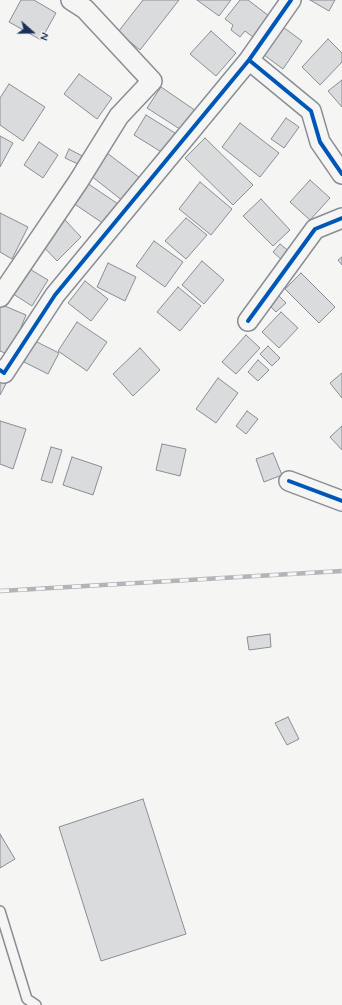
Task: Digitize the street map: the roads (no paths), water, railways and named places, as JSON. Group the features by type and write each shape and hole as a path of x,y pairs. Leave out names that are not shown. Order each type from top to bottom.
{"street":[{"path":"0,298 78,182 118,116 152,81 85,9 71,0"},
{"path":"0,370 4,373 55,295 249,60 291,0"},
{"path":"249,60 311,111 320,142 342,174"},
{"path":"248,320 316,229 342,218"},
{"path":"288,481 342,501"}],"lane":[{"path":"0,911 27,998 36,1005"}],"railway":[{"path":"0,591 342,571"}]}
